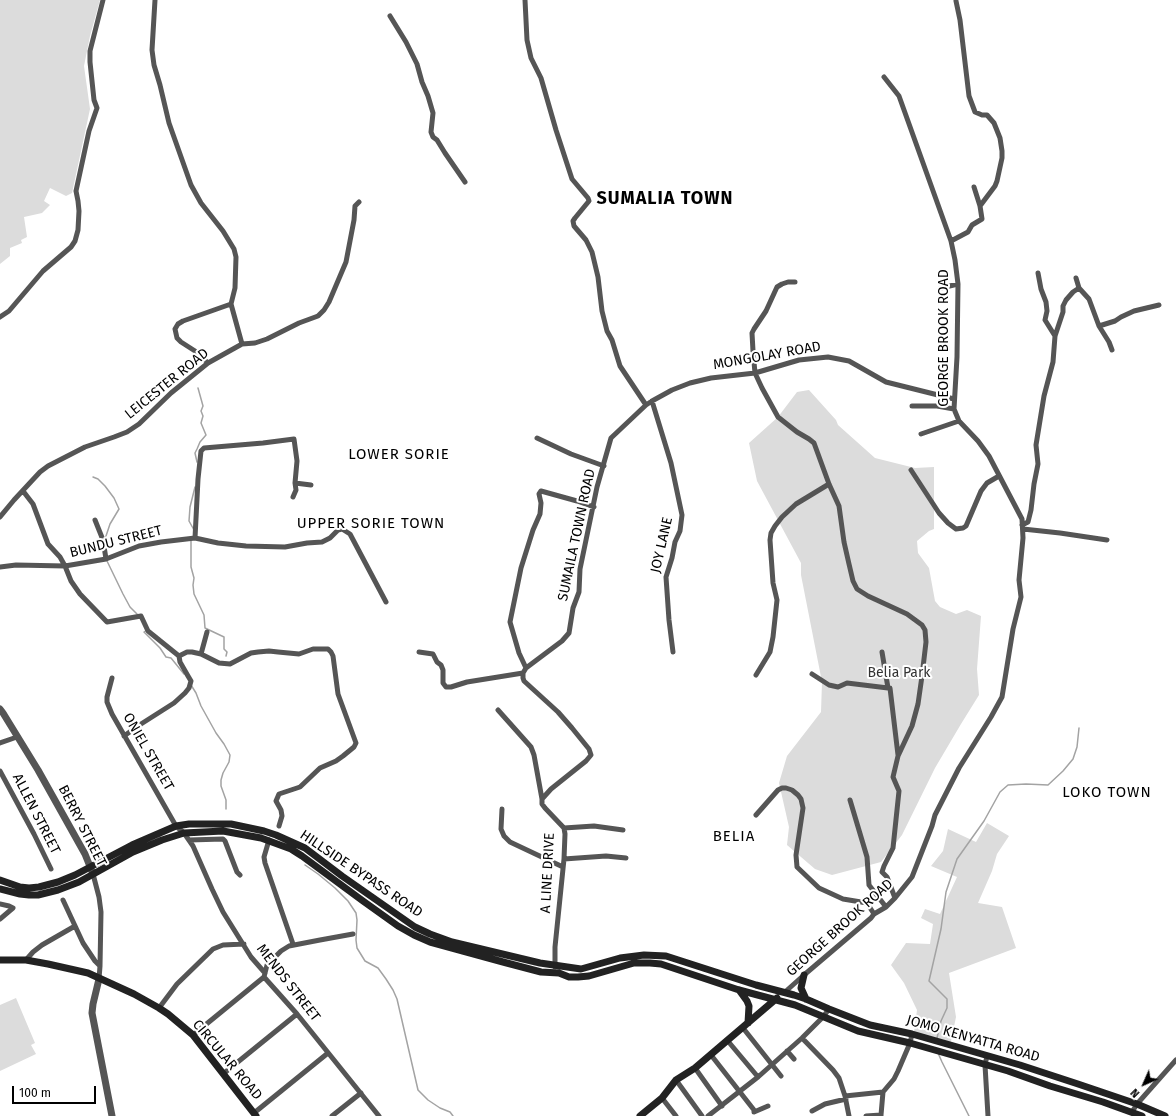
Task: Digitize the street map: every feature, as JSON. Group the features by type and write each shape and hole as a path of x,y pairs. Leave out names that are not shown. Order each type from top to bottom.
{"main road":[{"name":"HILLSIDE BYPASS ROAD","path":"0,889 29,895 58,890 79,882 92,870 132,845 176,826 189,824 231,824 276,835 304,848 415,927 452,942 555,966 581,969 620,958 644,955 666,956 756,985 786,992"},
{"name":"HILLSIDE BYPASS ROAD","path":"0,880 20,887 39,887 92,870 162,840 184,833 223,832 244,834 269,840 291,849 398,926 430,942 541,972 559,973 569,977 589,976 634,963 661,964 739,990 776,1000"},
{"name":"CIRCULAR ROAD","path":"0,960 26,960 81,972 134,994 159,1008 192,1035 255,1114"},
{"path":"804,975 801,988 806,999"},
{"path":"739,990 749,1006 745,1026"},
{"path":"640,1116 662,1098 676,1080 695,1068 786,992"},
{"name":"JOMO KENYATTA ROAD","path":"786,992 870,1025 912,1034 1078,1084 1137,1104 1165,1116"},
{"name":"JOMO KENYATTA ROAD","path":"776,1000 795,1005 858,1031 910,1043 1008,1071 1142,1116"},
{"path":"844,1026 848,1017"}],"street":[{"path":"0,317 9,311 43,271 75,242 78,230 79,212 76,191 89,131 97,108 94,100 90,51 103,0"},
{"path":"155,0 152,50 154,65 169,123 191,185 234,249 236,257 236,274 235,288 231,304 242,344"},
{"path":"525,0 531,58 541,78 572,179 589,201 575,218 573,222 574,226 586,240 592,252 598,277 602,311 607,332 612,340 620,366 646,404"},
{"path":"956,1 960,20 969,96 975,112 987,116 994,123 1000,138 1002,151 1002,158 995,186 980,206"},
{"path":"390,16 406,42 428,96 433,113 433,136 465,182"},
{"name":"GEORGE BROOK ROAD","path":"786,992 874,914 886,907 912,877 935,815 959,768 1002,697 1013,629 1021,597 1019,580 1022,519 989,456 959,421 954,409 957,357 958,284 951,241 899,96 884,77"},
{"path":"951,241 968,232 972,226 981,220 982,217 980,206 974,187"},
{"name":"LEICESTER ROAD","path":"0,516 48,466 85,447 127,432 139,424 171,393 208,363 242,344 255,343 267,339 318,316 324,310 334,292 346,262 354,220 355,206 359,202"},
{"path":"1038,273 1041,289 1046,302 1047,312 1045,320 1055,336"},
{"path":"1076,278 1080,288 1089,299 1099,326 1112,350"},
{"path":"795,282 788,282 777,287 766,311 754,328 752,333 755,373 778,417 814,443 839,506 844,542 853,581 857,589 868,596 907,614 922,625 925,630 926,642 918,704 912,726 898,756 893,777 899,791 896,834 893,848 882,872 887,877 895,898"},
{"path":"941,288 958,284"},
{"path":"1022,527 1028,522 1031,510 1038,464 1036,445 1044,396 1053,362 1055,336 1066,300 1073,292 1080,288"},
{"path":"208,363 177,338 175,329 178,324 184,321 231,304"},
{"path":"1099,326 1115,321 1134,311 1159,305"},
{"name":"MONGOLAY ROAD","path":"652,400 690,383 711,378 755,373 799,360 828,357 849,361 886,382 954,399"},
{"name":"SUMAILA TOWN ROAD","path":"525,670 562,641 569,633 573,608 579,592 580,569 598,487 611,438 652,400"},
{"name":"JOY LANE","path":"652,400 671,463 682,515 680,531 675,542 666,577 673,652"},
{"path":"912,406 937,406 954,409"},
{"path":"921,434 959,421"},
{"path":"537,438 571,454 604,466"},
{"path":"194,538 201,450 204,448 294,439 297,461 295,482 296,490 293,497"},
{"path":"911,470 924,491 948,523 959,529 966,526 983,487 999,476"},
{"path":"295,482 311,485"},
{"path":"756,675 770,652 777,600 773,583 770,540 771,532 782,517 796,504 829,484"},
{"path":"23,491 33,504 48,544 60,557 71,581 80,594 107,622 141,616 148,631 179,656 180,662 190,681 190,688 174,704 124,736"},
{"path":"542,799 551,789 586,761 590,755 589,749 558,712 524,681 523,678 525,670 510,622 520,568 540,514 541,503 539,494 541,491 577,500 594,507"},
{"path":"95,520 103,540 106,559"},
{"path":"1022,527 1108,540"},
{"name":"BUNDU STREET","path":"0,567 16,565 65,566 106,559 139,546 194,538 218,543 246,546 285,547 322,542 330,538 338,530 342,529 350,534 386,602"},
{"path":"201,654 207,632"},
{"path":"179,656 187,652 192,652 201,654 219,663 230,664 258,652 269,651 299,654 313,649 328,649 332,656 338,694 356,743 348,752 336,761 320,768 300,788 279,794 276,801 281,810 282,816 278,826"},
{"path":"419,652 432,654 441,665 443,670 443,683 446,687 525,670"},
{"path":"882,652 888,688 890,688 898,756"},
{"path":"812,674 829,685 838,687 847,683 888,688"},
{"name":"ONIEL STREET","path":"112,678 106,702 176,826 184,833"},
{"name":"BERRY STREET","path":"0,710 38,770 92,870 101,912 100,966"},
{"path":"498,710 531,747 534,755 542,799"},
{"path":"0,743 17,737"},
{"name":"ALLEN STREET","path":"0,771 51,869"},
{"path":"756,815 778,790 782,788 792,790 798,795 801,799 803,808 796,855 797,867 819,888 843,899 867,903 874,914"},
{"name":"A LINE DRIVE","path":"542,799 542,804 545,808 564,828 565,839 555,966"},
{"path":"850,800 867,857 869,886 886,907"},
{"path":"502,809 501,829 504,836 510,842 563,867"},
{"path":"564,828 594,826 623,830"},
{"name":"MENDS STREET","path":"184,833 189,840 223,912 251,957 379,1116"},
{"path":"189,840 222,839 237,872 240,875"},
{"path":"269,840 264,857 265,862 293,944"},
{"path":"564,859 606,856 626,858"},
{"path":"63,900 87,950 100,966 100,979 92,1004 92,1013 112,1116"},
{"path":"0,904 13,908 0,919"},
{"path":"26,960 42,945 75,926"},
{"path":"192,1035 265,975 268,965 284,948 293,944 353,934"},
{"path":"159,1008 177,984 213,949 223,945 244,944"},
{"path":"555,966 559,973"},
{"path":"708,1116 758,1077 802,1038 829,1009"},
{"path":"223,1074 297,1014"},
{"path":"745,1026 771,1065 781,1076"},
{"path":"866,1116 881,1115 883,1092 894,1079 910,1043 912,1034"},
{"path":"802,1038 839,1078 846,1097 849,1116"},
{"path":"728,1040 758,1077"},
{"path":"787,1051 794,1059"},
{"path":"255,1114 328,1053"},
{"path":"711,1055 754,1110 754,1112 768,1106"},
{"path":"987,1056 985,1065 988,1116"},
{"path":"1132,1112 1137,1104 1176,1060"},
{"path":"695,1068 722,1106"},
{"path":"676,1080 702,1116"},
{"path":"812,1111 846,1097 883,1092"},
{"path":"332,1116 361,1093"},
{"path":"662,1098 676,1116"}],"green space":[{"path":"0,0 100,0 90,36 84,66 90,109 72,193 66,196 50,188 44,201 50,205 42,213 24,217 27,237 21,240 22,243 10,248 10,256 0,264"},
{"name":"Belia Park","path":"809,390 836,420 838,425 875,458 915,468 934,467 934,529 929,531 917,541 918,553 929,568 935,601 940,607 956,614 967,610 981,616 977,669 979,695 935,768 902,835 881,862 832,875 815,869 787,845 789,827 779,783 787,756 821,712 822,682 801,575 801,563 757,481 749,443 778,417 797,392"},
{"path":"987,823 1009,836 997,854 992,871 978,903 1002,907 1016,948 949,973 956,1017 950,1046 914,1032 917,1010 904,983 891,965 906,943 930,944 933,924 921,918 925,909 940,914 957,877 931,866 943,851 948,829 976,842"},
{"path":"16,998 35,1043 31,1045 36,1054 0,1071 0,1005"}],"waterway":[{"path":"197,462 195,453 200,442 206,435 201,423 203,416 201,411 203,406 198,388"},
{"path":"93,477 98,479 105,486 114,498 119,509 110,524 105,539"},
{"path":"194,530 189,521 190,507 195,487"},
{"path":"191,541 191,567 194,578 194,594 204,615 205,628 224,637 224,649 227,652 226,656"},
{"path":"107,561 130,607 137,614"},
{"path":"147,630 144,632 160,648 166,657 171,658 184,674"},
{"path":"191,685 216,733 230,755 229,762 221,780 221,786 226,800 226,809"},
{"path":"937,1038 941,1021 947,1008 947,999 929,981 941,929 946,892 957,859 984,821 1000,792 1008,785 1048,785 1063,771 1073,759 1077,747 1079,728"},
{"path":"305,865 335,888 348,901 356,913 357,948 365,961 378,968 393,990 397,999 418,1090 428,1100 440,1108 450,1112 453,1116"},
{"path":"938,1053 969,1116"}],"district":[{"name":"SUMALIA TOWN","path":"665,199"},
{"name":"LOWER SORIE","path":"399,455"},
{"name":"UPPER SORIE TOWN","path":"371,524"},
{"name":"LOKO TOWN","path":"1107,793"},
{"name":"BELIA","path":"734,837"}]}
